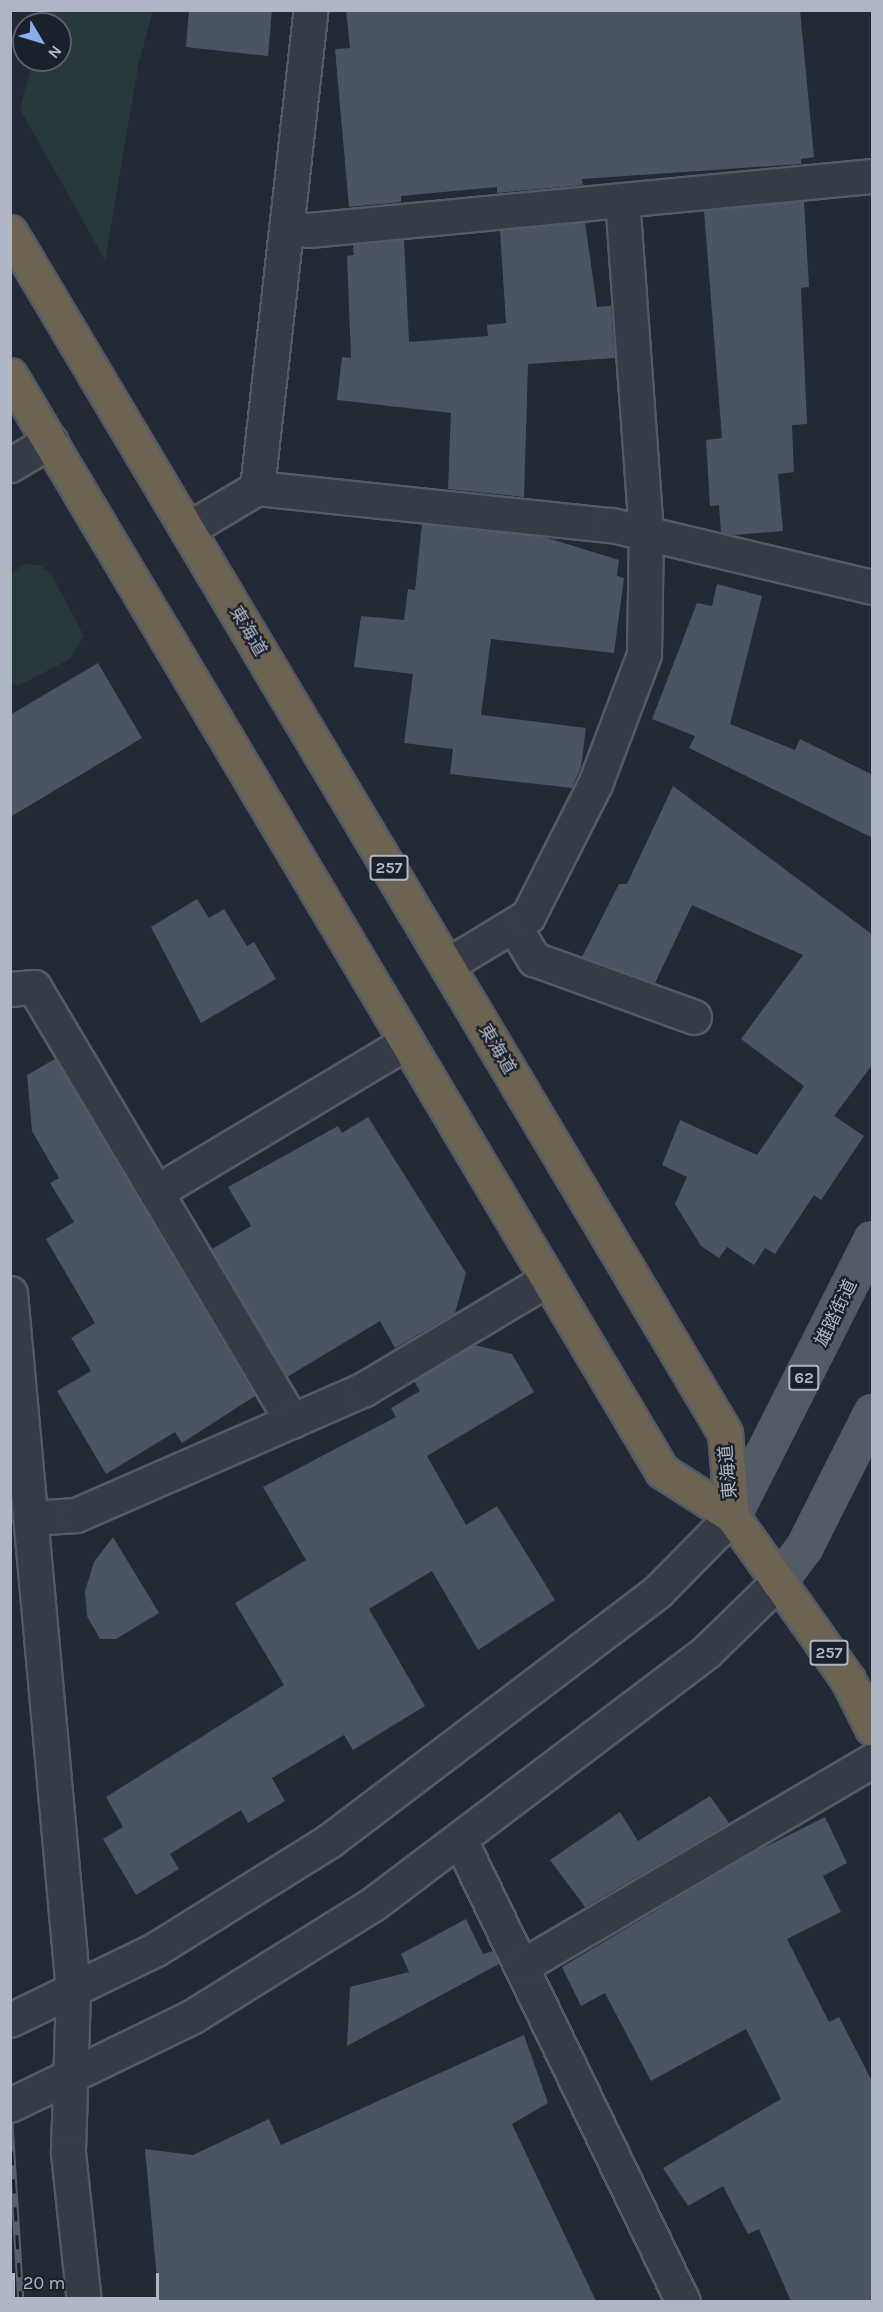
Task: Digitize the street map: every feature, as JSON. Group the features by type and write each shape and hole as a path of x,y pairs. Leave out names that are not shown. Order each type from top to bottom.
{"highway":[{"name":"東海道","path":"10,232 725,1433 732,1516"},
{"name":"東海道","path":"10,375 662,1471 732,1516"},
{"name":"257","path":"732,1516 848,1680 873,1728"}],"main road":[{"name":"雄踏街道","path":"732,1516 873,1239"},
{"path":"778,1582 804,1547 873,1412"}],"street":[{"path":"257,488 311,10"},
{"path":"287,228 622,201 873,176"},
{"path":"447,965 528,916 595,784 644,654 646,533 622,201"},
{"path":"10,465 50,441"},
{"path":"188,529 257,488 612,525 873,587"},
{"path":"514,926 534,959 694,1017"},
{"path":"10,989 34,987 292,1421"},
{"path":"156,1192 407,1042"},
{"path":"31,1518 76,1515 364,1389 548,1279"},
{"path":"10,1293 73,1991 68,2153 84,2301"},
{"path":"10,2020 73,1991 200,1924 371,1811 658,1591 732,1516"},
{"path":"10,2105 70,2078 285,1962 460,1840 706,1652 778,1582"},
{"path":"522,1966 873,1761"},
{"path":"460,1840 683,2301"}],"shaded area":[{"path":"153,11 139,62 105,260 20,109 30,72 72,72 72,12 47,12"},
{"path":"24,564 40,565 52,575 84,636 70,659 18,686 11,682 10,575"}],"building":[{"path":"189,10 272,10 268,56 186,47"},
{"path":"346,10 800,10 814,157 801,159 801,164 582,179 583,185 497,193 497,187 401,196 401,202 349,207 335,49 350,48"},
{"path":"804,201 809,287 801,288 807,424 792,425 794,472 778,474 783,531 733,535 721,532 719,505 710,506 706,440 722,438 704,211"},
{"path":"585,222 597,307 611,306 615,358 528,364 524,497 448,489 451,413 337,400 342,357 351,358 347,256 354,255 353,245 404,240 409,342 488,336 487,325 506,323 500,231"},
{"path":"422,524 541,536 619,560 617,576 624,578 614,653 491,639 481,715 586,728 581,767 572,788 450,774 453,749 404,743 413,674 354,667 361,616 404,620 408,589 415,590"},
{"path":"717,584 762,596 730,724 795,750 800,739 873,775 873,838 689,748 695,736 652,719 697,603 712,606"},
{"path":"98,663 142,738 12,816 10,715"},
{"path":"673,786 873,935 873,1064 834,1116 864,1136 821,1200 814,1195 775,1254 765,1248 754,1265 727,1247 719,1258 701,1246 675,1204 687,1177 662,1165 680,1120 757,1155 804,1086 741,1039 803,955 692,905 655,983 582,957 619,884 627,884"},
{"path":"197,899 209,918 224,909 247,946 254,942 276,979 201,1023 151,927"},
{"path":"55,1059 255,1396 182,1443 175,1432 106,1474 57,1391 91,1371 71,1338 95,1323 46,1239 74,1222 50,1183 59,1178 32,1131 27,1075"},
{"path":"368,1117 466,1273 455,1313 395,1348 380,1321 287,1377 212,1249 251,1226 228,1187 338,1126 342,1133"},
{"path":"474,1345 512,1354 534,1392 427,1456 466,1525 497,1506 555,1600 478,1650 432,1571 369,1609 425,1706 353,1750 344,1735 272,1778 285,1801 248,1823 241,1810 170,1854 179,1869 136,1895 103,1839 123,1827 106,1797 284,1685 235,1603 306,1560 263,1487 396,1417 391,1408 420,1391 414,1381"},
{"path":"113,1537 159,1613 116,1639 100,1639 87,1616 85,1591 94,1562"},
{"path":"710,1796 729,1823 585,1907 550,1860 620,1812 638,1841"},
{"path":"825,1817 847,1863 823,1876 841,1912 787,1939 829,2022 839,2017 873,2083 873,2301 791,2301 759,2229 748,2234 723,2186 688,2206 663,2168 781,2099 746,2029 651,2081 605,1993 581,2006 562,1967 751,1854"},
{"path":"466,1919 483,1954 493,1951 499,1964 347,2046 350,1987 409,1972 401,1954"},
{"path":"524,2035 548,2103 512,2124 596,2301 159,2301 145,2149 193,2155 269,2119 281,2145"}],"railway":[{"path":"10,2123 21,2302"}]}
